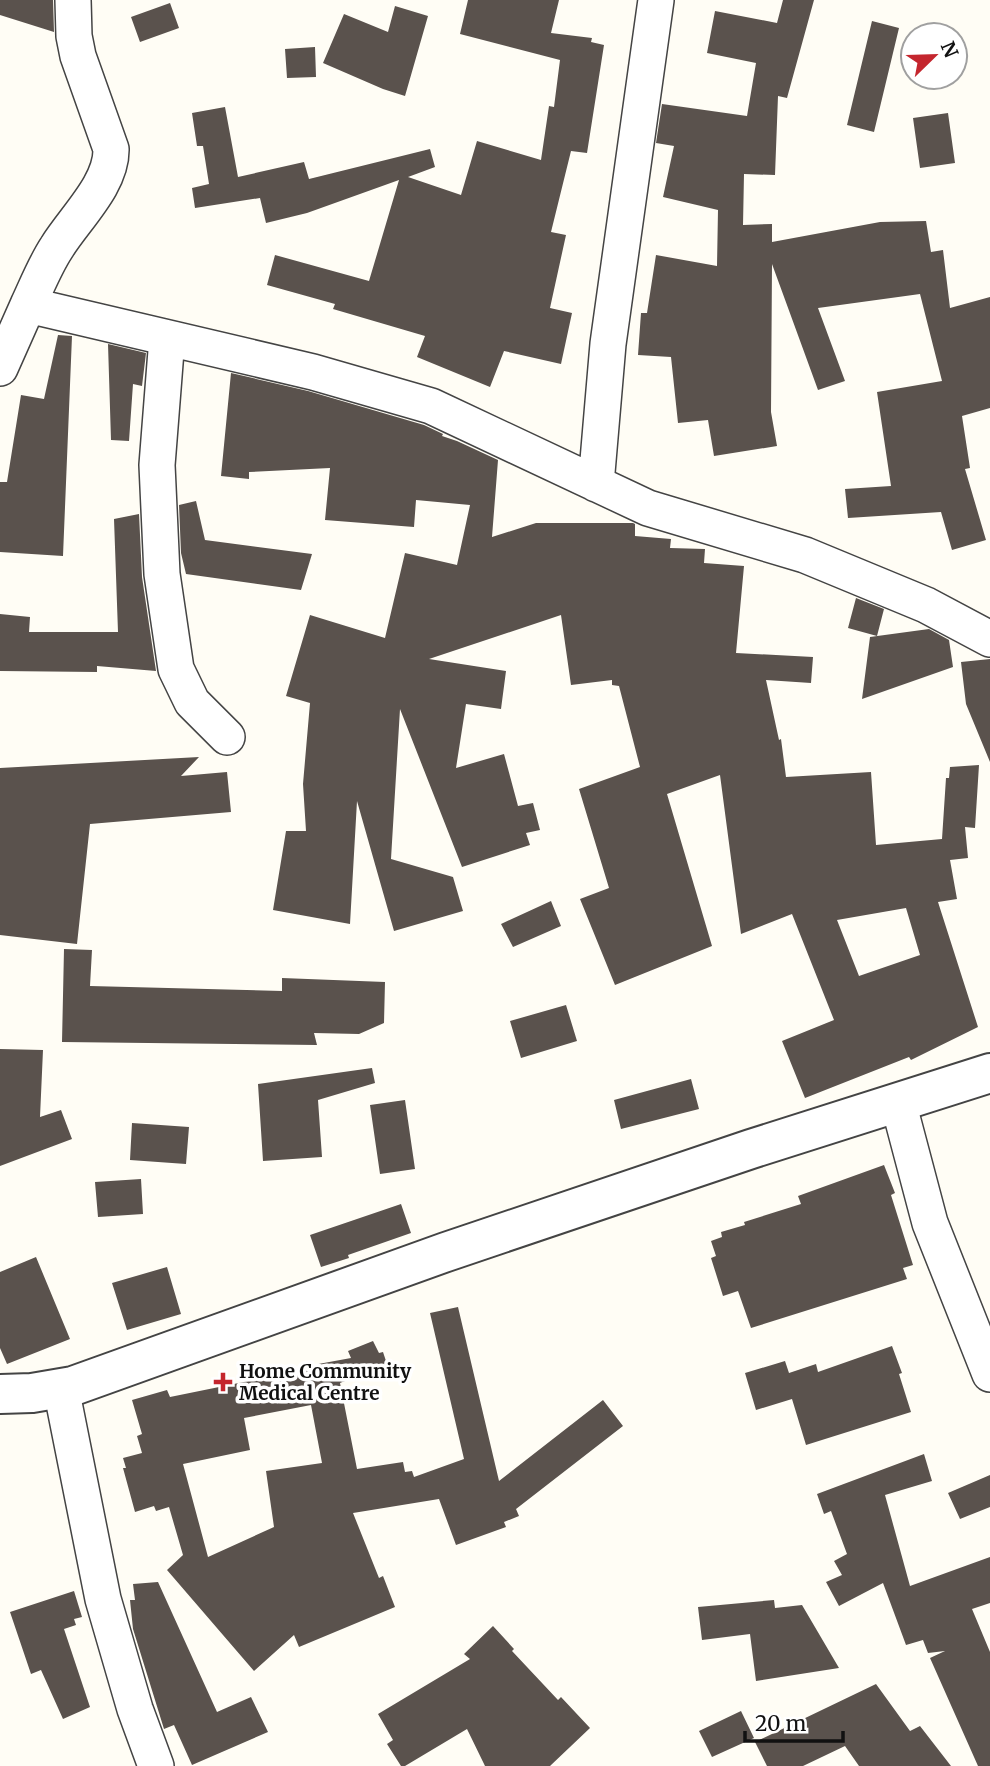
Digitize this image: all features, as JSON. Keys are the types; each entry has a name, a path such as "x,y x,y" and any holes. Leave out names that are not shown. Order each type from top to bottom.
{"street":[{"path":"0,368 56,249 106,178 111,163 111,149 78,56 74,36 73,0"},
{"path":"596,484 608,344 656,0"},
{"path":"28,305 313,372 431,406 648,508 805,555 926,605 990,639"},
{"path":"167,338 157,465 162,574 176,669 192,702 227,737"},
{"path":"0,1394 33,1393 73,1386 486,1239 738,1153 990,1073"},
{"path":"898,1102 930,1223 990,1374"},
{"path":"61,1388 103,1599 135,1709 156,1766"}],"building":[{"path":"0,0 53,0 54,32 0,15"},
{"path":"468,0 559,0 551,33 592,38 591,42 604,45 587,153 571,151 551,232 566,235 550,308 572,313 561,364 504,351 490,387 417,357 425,336 333,309 335,304 267,285 275,255 369,281 399,180 307,213 266,223 260,198 195,208 192,188 209,184 203,146 197,146 192,113 225,107 238,177 304,162 309,179 430,149 435,167 408,177 461,195 477,141 541,160 549,106 554,107 560,60 460,34"},
{"path":"783,0 814,0 787,98 778,96 775,175 744,174 743,225 772,224 772,242 880,222 926,221 931,252 943,250 950,308 990,297 990,408 962,416 970,468 965,469 986,540 952,550 941,512 848,518 845,489 891,486 877,392 942,381 920,294 818,308 845,381 818,390 772,264 771,412 777,446 714,456 708,420 678,423 671,357 638,355 641,313 647,313 656,255 717,266 718,210 663,197 674,146 656,143 662,104 747,116 756,63 707,53 715,11 777,23"},
{"path":"170,3 179,28 140,42 131,17"},
{"path":"395,6 428,16 405,96 323,63 344,14 388,32"},
{"path":"872,21 899,28 874,132 847,125"},
{"path":"315,47 316,77 287,78 285,49"},
{"path":"948,113 955,163 920,168 913,118"},
{"path":"58,335 72,336 63,556 0,552 0,482 7,482 21,395 44,399"},
{"path":"108,344 146,353 142,386 133,384 129,441 111,440"},
{"path":"231,373 308,391 424,425 443,434 442,436 498,460 492,537 536,523 633,523 635,536 671,539 670,548 705,549 704,563 744,566 736,653 813,657 811,683 766,680 779,740 781,739 786,777 871,772 876,845 942,839 946,778 949,778 950,767 979,765 975,828 965,827 968,858 950,860 957,899 938,902 978,1027 911,1060 909,1057 805,1098 782,1041 834,1020 792,914 741,934 720,775 667,794 712,946 615,985 580,899 609,888 579,789 640,767 619,686 612,685 612,680 571,685 561,615 429,659 506,671 501,709 466,704 456,768 504,754 518,806 533,803 540,830 526,833 530,845 462,867 400,709 391,859 453,877 463,911 394,931 357,801 350,924 273,910 286,831 306,831 303,784 310,703 286,696 310,615 385,638 405,553 457,565 470,505 416,500 414,527 325,520 330,468 249,472 249,479 221,476","holes":["906,908 920,955 859,976 837,920"]},
{"path":"196,501 205,540 312,554 301,590 186,574 181,553 179,505"},
{"path":"139,514 142,577 156,671 97,666 97,672 0,671 0,614 30,617 29,632 118,632 114,519"},
{"path":"856,598 884,609 877,636 848,628"},
{"path":"929,629 949,640 953,667 862,699 870,637"},
{"path":"990,659 990,762 966,704 961,662"},
{"path":"199,757 181,776 227,772 231,812 90,824 77,944 0,935 0,768"},
{"path":"551,901 561,926 513,947 501,924"},
{"path":"64,949 92,950 90,986 282,991 282,978 385,982 384,1023 359,1034 314,1033 317,1045 62,1042"},
{"path":"566,1005 577,1041 521,1058 510,1021"},
{"path":"0,1049 43,1050 40,1117 61,1110 72,1139 0,1166"},
{"path":"372,1068 375,1083 318,1100 322,1157 263,1161 258,1084"},
{"path":"691,1079 699,1109 621,1129 614,1100"},
{"path":"405,1100 415,1169 380,1174 370,1105"},
{"path":"132,1123 189,1127 186,1164 130,1160"},
{"path":"884,1165 895,1193 891,1195 913,1265 903,1268 907,1279 751,1328 738,1291 723,1296 711,1258 716,1256 711,1241 722,1237 721,1232 745,1225 744,1222 801,1204 798,1196"},
{"path":"141,1179 143,1214 98,1217 95,1182"},
{"path":"401,1204 411,1233 321,1267 310,1235"},
{"path":"36,1257 70,1339 7,1364 0,1348 0,1272"},
{"path":"167,1267 181,1314 127,1330 112,1283"},
{"path":"458,1307 499,1481 603,1400 623,1426 516,1509 519,1516 504,1522 506,1527 456,1545 439,1499 353,1513 379,1578 383,1576 395,1607 299,1647 294,1635 254,1671 167,1570 183,1555 169,1507 156,1511 154,1506 135,1512 123,1468 126,1468 123,1458 142,1453 137,1436 142,1434 132,1400 167,1390 170,1397 264,1378 264,1374 351,1358 348,1351 373,1341 379,1353 383,1352 387,1364 340,1383 357,1469 403,1462 405,1472 412,1471 414,1477 464,1459 430,1313","holes":["311,1405 322,1463 266,1471 274,1527 208,1557 183,1464 250,1450 244,1418"]},
{"path":"892,1346 902,1373 899,1374 911,1412 806,1445 792,1399 756,1410 745,1373 785,1361 789,1373 816,1364 818,1372"},
{"path":"924,1454 932,1481 885,1495 910,1586 990,1557 990,1603 972,1609 990,1652 990,1766 978,1766 930,1658 945,1651 928,1653 923,1640 906,1645 883,1583 839,1606 826,1582 842,1575 834,1561 847,1554 831,1511 824,1514 817,1494"},
{"path":"990,1475 990,1507 960,1519 948,1493"},
{"path":"158,1582 217,1712 251,1697 268,1732 192,1765 174,1725 164,1729 133,1629 130,1600 135,1600 133,1584"},
{"path":"74,1591 82,1617 74,1619 76,1625 64,1629 90,1707 63,1719 41,1670 31,1674 10,1612"},
{"path":"774,1600 775,1608 802,1605 839,1668 756,1681 750,1634 702,1640 698,1607"},
{"path":"493,1626 514,1649 512,1651 558,1700 561,1697 590,1728 550,1766 485,1766 467,1729 401,1766 387,1744 393,1740 378,1714 470,1659 464,1654"},
{"path":"876,1684 910,1731 920,1726 951,1766 859,1766 845,1746 803,1766 767,1766 755,1742"},
{"path":"741,1711 754,1738 712,1757 699,1731"}],"place":[{"name":"Home Community Medical Centre","path":"223,1382"}]}
